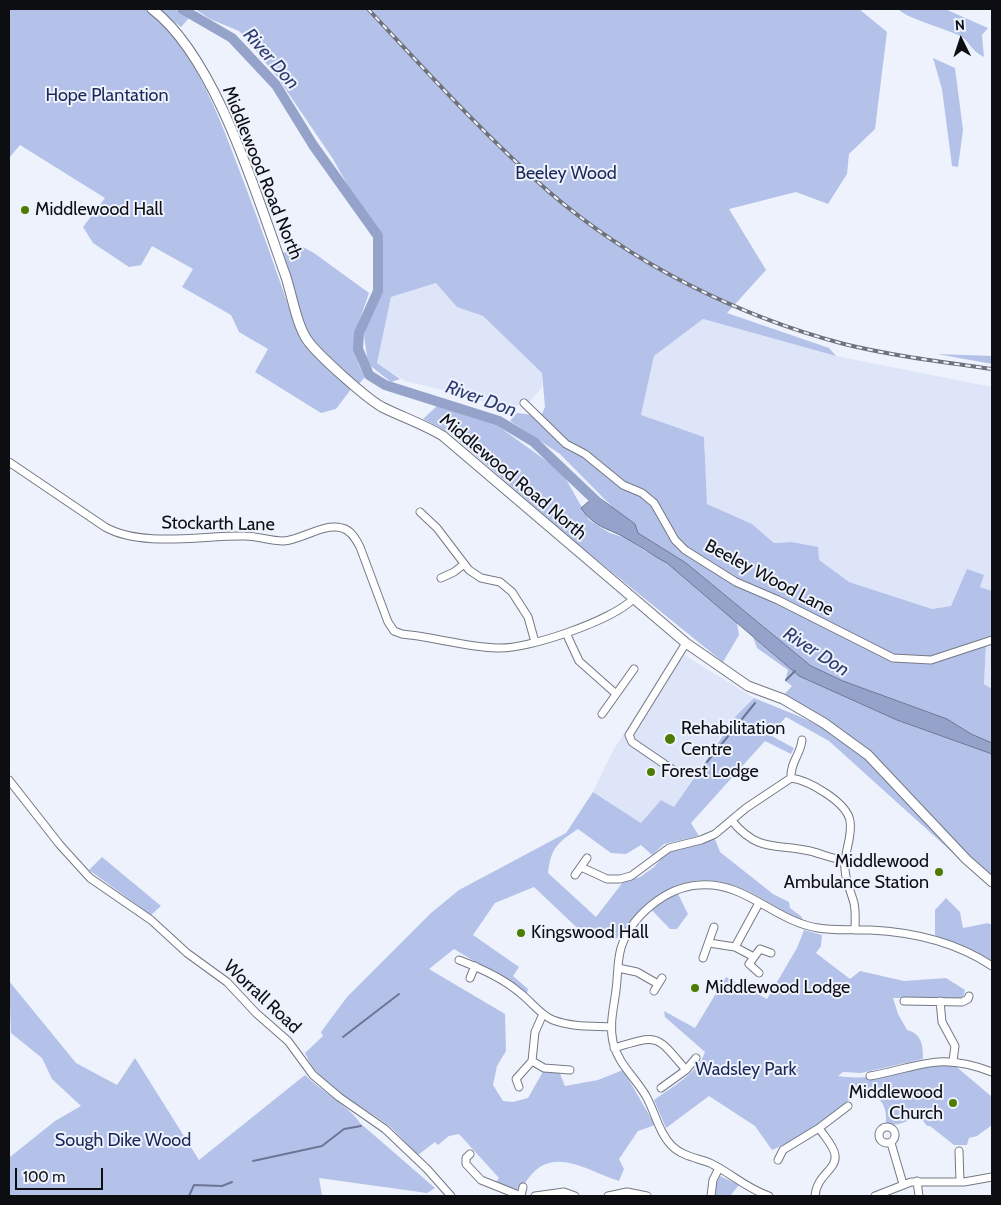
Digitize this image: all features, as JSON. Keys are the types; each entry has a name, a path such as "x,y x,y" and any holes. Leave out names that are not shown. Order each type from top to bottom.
{"main road":[{"name":"Middlewood Road North","path":"152,9 176,33 192,53 227,120 308,341 376,403 443,436 686,644 740,682 790,703 846,738 879,766 936,828 992,882"}],"street":[{"name":"Beeley Wood Lane","path":"524,403 566,444 585,454 623,484 642,493 654,503 674,540 685,550 736,582 778,600 893,658 932,660 992,640"},
{"name":"Stockarth Lane","path":"11,464 105,527 122,534 152,538 245,536 284,541 330,528 346,529 353,535 360,547 388,622 394,631 496,648 535,642 566,633 617,613 633,599"},
{"path":"420,512 437,528 463,565 477,576 500,582 512,592 528,617 535,642"},
{"path":"441,578 463,565"},
{"path":"566,633 579,662 615,693"},
{"path":"676,772 632,742 629,735 686,644"},
{"path":"602,714 615,693 634,669"},
{"path":"791,778 791,767 802,740"},
{"path":"581,867 598,876 614,880 637,874 669,848 701,840 715,834 746,808 791,778 805,781 839,804 847,812 850,826 844,860 847,885 854,905 855,930"},
{"name":"Worrall Road","path":"9,780 60,845 90,878 151,920 187,953 227,982 256,1013 288,1041 313,1075 339,1097 385,1129 451,1196"},
{"path":"732,821 745,834 768,846 810,851 832,859 844,860"},
{"path":"575,875 587,858"},
{"path":"769,1196 754,1190 719,1168 678,1151 668,1142 644,1092 620,1061 614,1048 611,1027 622,947 629,932 648,908 674,891 690,886 716,885 735,890 781,916 805,926 828,930 890,932 926,938 960,948 992,966"},
{"path":"735,948 759,903"},
{"path":"703,958 714,928"},
{"path":"709,943 735,948 752,956"},
{"path":"759,973 749,964 752,956 760,949 771,953"},
{"path":"459,960 475,966 520,993 543,1014 562,1023 611,1027"},
{"path":"470,978 475,966"},
{"path":"618,968 637,972 660,981 654,991"},
{"path":"904,1001 965,1001 969,996"},
{"path":"940,1001 942,1022 955,1046 953,1061"},
{"path":"519,1087 516,1082 517,1076 532,1061 535,1032 543,1014"},
{"path":"614,1048 636,1042 658,1040 666,1045 686,1070"},
{"path":"661,1088 686,1070 696,1058"},
{"path":"532,1061 544,1068 570,1070"},
{"path":"870,1076 926,1062 953,1061 992,1072"},
{"path":"778,1160 783,1150 819,1128 848,1106"},
{"path":"815,1196 817,1182 832,1168 835,1160 833,1149 819,1128"},
{"path":"891,1143 903,1184"},
{"path":"960,1150 960,1182"},
{"path":"470,1154 465,1161 475,1176 505,1194 522,1196 523,1187"},
{"path":"711,1196 713,1180 719,1168"},
{"path":"875,1196 903,1184 917,1181 960,1182 992,1176"},
{"path":"917,1181 918,1196"},
{"path":"535,1196 564,1192 575,1196"},
{"path":"608,1196 628,1192 647,1196"}],"shaded area":[{"path":"436,283 466,310 483,316 542,373 542,387 528,404 522,401 513,412 463,395 405,381 377,363 391,297"},
{"path":"703,319 836,356 992,387 992,591 980,587 951,606 932,609 848,582 792,542 774,543 752,524 707,504 704,437 641,416 654,356"},
{"path":"601,499 635,524 638,533 686,563 811,666 843,681 947,719 971,734 992,743 992,754 897,720 799,676 667,563 622,536 597,524 581,508 588,502"},
{"path":"986,644 992,644 992,689 984,684"},
{"name":"Rehabilitation Centre","path":"676,650 754,698 729,723 674,807 661,800 641,823 593,792 611,754"}],"green space":[{"name":"Hope Plantation","path":"9,9 147,9 164,25 193,65 216,111 257,217 296,328 306,346 352,388 336,409 321,413 255,372 268,349 239,332 231,315 182,287 193,269 152,246 141,265 129,267 93,243 83,227 105,198 20,145 9,158"},
{"path":"158,9 174,9 189,18 181,27"},
{"name":"Beeley Wood","path":"195,9 859,9 887,32 875,129 849,154 847,174 828,204 796,192 729,209 766,270 727,313 829,348 836,356 703,319 654,356 641,415 704,437 707,504 752,524 774,543 792,542 818,547 819,560 849,582 932,609 951,606 967,569 984,575 980,587 992,591 992,644 986,644 984,684 992,689 992,743 971,734 947,719 843,681 811,666 686,563 638,533 560,454 510,421 517,413 541,416 545,407 542,373 483,316 457,307 436,283 391,297 377,363 400,379 391,382 368,364 364,335 374,306 381,256 367,220 333,159 278,78 248,41 239,31 210,19"},
{"path":"898,9 945,9 988,28 982,35 984,57 976,52 962,37 910,17"},
{"path":"933,58 955,68 963,130 958,167 952,166 942,89"},
{"path":"299,245 314,253 369,293 358,325 355,344 359,365 365,377 359,384 324,353 307,332 281,254"},
{"path":"937,354 992,356 992,364"},
{"path":"437,406 498,426 562,472 589,520 610,533 629,539 645,551 667,563 737,622 739,635 723,662 576,543 450,433 423,419"},
{"path":"753,637 799,676 897,720 992,754 992,876 945,834 873,755 782,697 792,686 785,681 788,670 757,648"},
{"path":"754,698 811,722 849,745 900,792 963,862 829,741 786,717 770,735 794,748 791,754 765,741 691,823 699,836 664,844 652,855 641,845 626,854 611,853 578,829 560,842 553,852 548,873 596,917 623,882 640,877 654,867 667,852 715,839 720,852 773,894 789,902 790,908 802,917 802,920 756,895 726,883 710,880 693,881 674,886 688,914 677,929 670,929 646,904 616,939 589,939 534,887 495,903 473,935 519,967 513,976 528,989 527,993 454,949 429,969 505,1014 506,1051 497,1066 493,1085 503,1101 513,1102 528,1098 544,1070 559,1071 565,1086 598,1080 623,1070 655,1125 638,1131 619,1159 624,1169 619,1181 580,1166 556,1162 544,1165 534,1172 524,1185 520,1184 517,1190 505,1187 496,1182 499,1178 459,1134 449,1136 438,1145 435,1142 418,1155 388,1125 341,1094 320,1076 305,1053 323,1036 321,1032 347,997 431,913 459,890 566,833 593,792 641,823 661,800 674,807 722,737 729,723"},
{"path":"102,857 161,906 151,915 89,870"},
{"path":"946,898 960,912 963,928 988,923 992,925 992,961 935,935 935,910"},
{"name":"Wadsley Park","path":"804,930 822,935 821,946 816,953 850,979 860,971 904,981 946,978 965,990 963,998 893,998 898,1014 907,1030 916,1034 921,1041 923,1059 861,1073 843,1072 838,1076 881,1076 952,1063 992,1097 992,1125 977,1136 969,1138 967,1145 954,1145 930,1126 927,1126 920,1117 899,1124 886,1125 886,1113 883,1104 868,1090 856,1092 838,1110 817,1126 772,1150 755,1126 709,1096 666,1128 654,1100 691,1073 702,1060 705,1052 665,1017 664,1011 695,1028 726,977 767,999 797,948"},
{"name":"Sough Dike Wood","path":"9,981 76,1063 117,1085 135,1058 199,1160 305,1075 350,1111 360,1123 435,1188 427,1193 319,1178 322,1196 9,1196 9,1156 55,1121 81,1106 52,1079 42,1058 11,1033"},
{"path":"720,1176 739,1185 730,1196 715,1196 716,1185"}],"waterway":[{"name":"River Don","path":"182,9 232,38 276,85 313,145 378,236 378,291 359,333 358,349 369,375 385,385 499,421 534,442 631,534"},
{"path":"786,680 795,671"},
{"path":"707,762 755,703"},
{"path":"343,1037 399,994"},
{"path":"253,1161 322,1146 344,1129 361,1126"},
{"path":"189,1196 194,1185 222,1186 232,1182"}],"railway":[{"path":"368,9 456,102 524,170 580,217 650,264 726,302 804,332 844,344 881,352 992,369"}],"place":[{"name":"Middlewood Hall","path":"25,210"},
{"name":"Rehabilitation Centre","path":"670,739"},
{"name":"Forest Lodge","path":"651,772"},
{"name":"Middlewood Ambulance Station","path":"939,872"},
{"name":"Kingswood Hall","path":"521,933"},
{"name":"Middlewood Lodge","path":"695,988"},
{"name":"Middlewood Church","path":"953,1103"}]}
